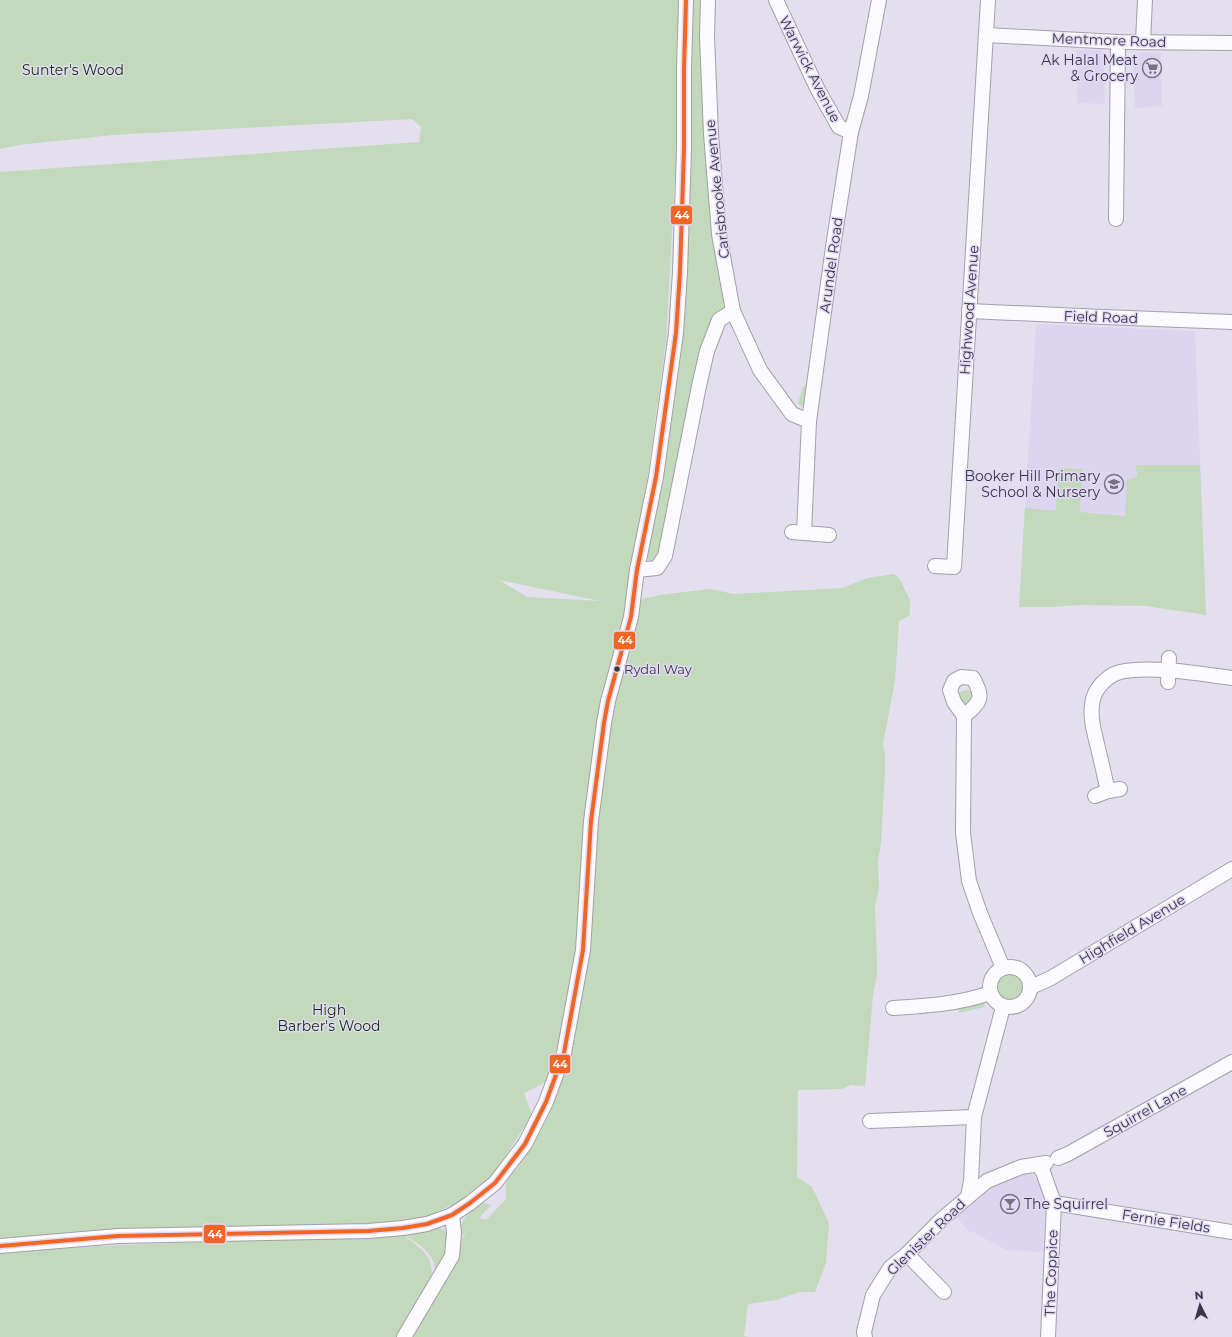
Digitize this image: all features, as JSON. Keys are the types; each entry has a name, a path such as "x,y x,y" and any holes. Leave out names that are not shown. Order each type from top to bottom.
{"street":[{"path":"0,1246 118,1236 368,1231 419,1225 452,1215 470,1203 495,1183 525,1144 546,1102 564,1054 583,950 591,821 604,722 608,701 631,617 637,570 656,477 676,333 680,272 684,149 686,0"},
{"name":"Carisbrooke Avenue","path":"708,0 707,37 711,141 719,234 734,311 760,370 792,414 809,421"},
{"name":"Warwick Avenue","path":"776,0 817,88 838,127 851,132"},
{"name":"Arundel Road","path":"829,535 798,533 809,421 833,247 851,132 861,96 879,0"},
{"name":"Highwood Avenue","path":"934,566 954,567 988,0"},
{"path":"1143,41 1144,0"},
{"name":"Mentmore Road","path":"987,35 1118,42 1143,41 1232,43"},
{"path":"1116,220 1118,42"},
{"path":"637,570 657,568 666,556 707,351 719,320 734,311"},
{"name":"Field Road","path":"969,311 1232,322"},
{"path":"1108,792 1092,718 1092,703 1097,690 1105,680 1118,673 1135,670 1168,671 1232,678"},
{"path":"964,716 963,834 969,881 980,913 1003,968"},
{"name":"Highfield Avenue","path":"1031,987 1051,978 1232,869"},
{"path":"1003,968 1018,968 1025,973 1029,979 1031,987 1029,997 1022,1004 1013,1008 1003,1007 997,1004 990,993 992,978 996,972 1003,968"},
{"path":"893,1008 931,1006 976,998 990,993"},
{"name":"Glenister Road","path":"865,1337 864,1332 873,1295 890,1268 907,1254 942,1219 968,1197 971,1181 974,1117 1003,1007"},
{"name":"Squirrel Lane","path":"968,1197 987,1181 1021,1167 1048,1162 1068,1154 1232,1062"},
{"path":"870,1121 974,1117"},
{"name":"The Coppice","path":"1048,1162 1043,1172 1054,1203 1048,1337"},
{"name":"Fernie Fields","path":"1054,1203 1232,1232"},
{"path":"404,1337 452,1256 454,1233 452,1215"},
{"path":"907,1254 944,1292"}],"shaded area":[{"path":"1077,50 1101,50 1104,60 1105,104 1077,103"},
{"path":"1144,52 1161,53 1162,106 1135,108 1133,57"},
{"name":"Booker Hill Primary School & Nursery","path":"1036,324 1195,331 1206,615 1147,606 1082,605 1019,607"},
{"path":"1030,1172 1043,1184 1045,1199 1043,1252 1006,1250 971,1231 970,1232 955,1216 974,1198 993,1186 1018,1175"}],"green space":[{"name":"High Barber's Wood","path":"0,0 680,0 676,158 666,341 648,474 623,632 605,693 589,781 574,981 548,1081 524,1093 532,1115 491,1178 463,1200 428,1216 403,1223 0,1241 0,172 419,142 421,127 412,119 113,135 19,145 0,149","holes":["499,580 600,601 527,597"]},
{"path":"688,0 704,0 729,303 720,315 665,552 654,561 650,561 647,556 669,438 681,325"},
{"path":"809,383 806,404 801,406 798,403 803,387"},
{"path":"1135,465 1200,465 1206,615 1147,606 1082,605 1019,607 1025,508 1056,511 1059,468 1083,469 1080,512 1125,516 1127,480 1137,477"},
{"path":"894,574 899,578 910,600 910,615 899,621 895,681 883,744 885,771 881,843 878,861 879,888 875,906 877,976 873,995 865,1086 851,1085 842,1089 798,1090 797,1177 812,1187 829,1223 826,1263 815,1292 799,1292 776,1300 748,1304 744,1336 749,1337 0,1337 0,1252 120,1245 404,1235 426,1254 431,1264 432,1281 435,1273 433,1259 423,1248 405,1235 413,1232 440,1228 444,1230 448,1237 458,1244 467,1231 459,1239 461,1226 468,1214 482,1203 491,1205 479,1218 486,1220 506,1199 506,1182 526,1157 549,1115 568,1053 602,760 635,610 640,601 659,595 710,589 734,594 843,588 867,578"},
{"path":"966,690 974,695 966,709 957,697 960,692"},
{"path":"1009,971 1015,971 1025,978 1028,987 1027,993 1021,1000 1015,1003 1009,1003 999,996 996,990 996,984 1003,974"},
{"path":"985,1001 984,1007 959,1013 959,1006"}],"transit line":[{"name":"44","path":"0,1246 118,1236 368,1231 427,1224 452,1215 495,1183 525,1144 546,1102 564,1053 583,950 591,821 604,723 608,701 631,617 637,570 656,477 676,333 680,272 684,149 686,0"}],"place":[{"name":"Ak Halal Meat & Grocery","path":"1152,68"},
{"name":"Booker Hill Primary School & Nursery","path":"1114,484"},
{"name":"Rydal Way","path":"617,669"},
{"name":"The Squirrel","path":"1010,1204"}],"park label":[{"name":"Sunter's Wood","path":"73,70"}]}
